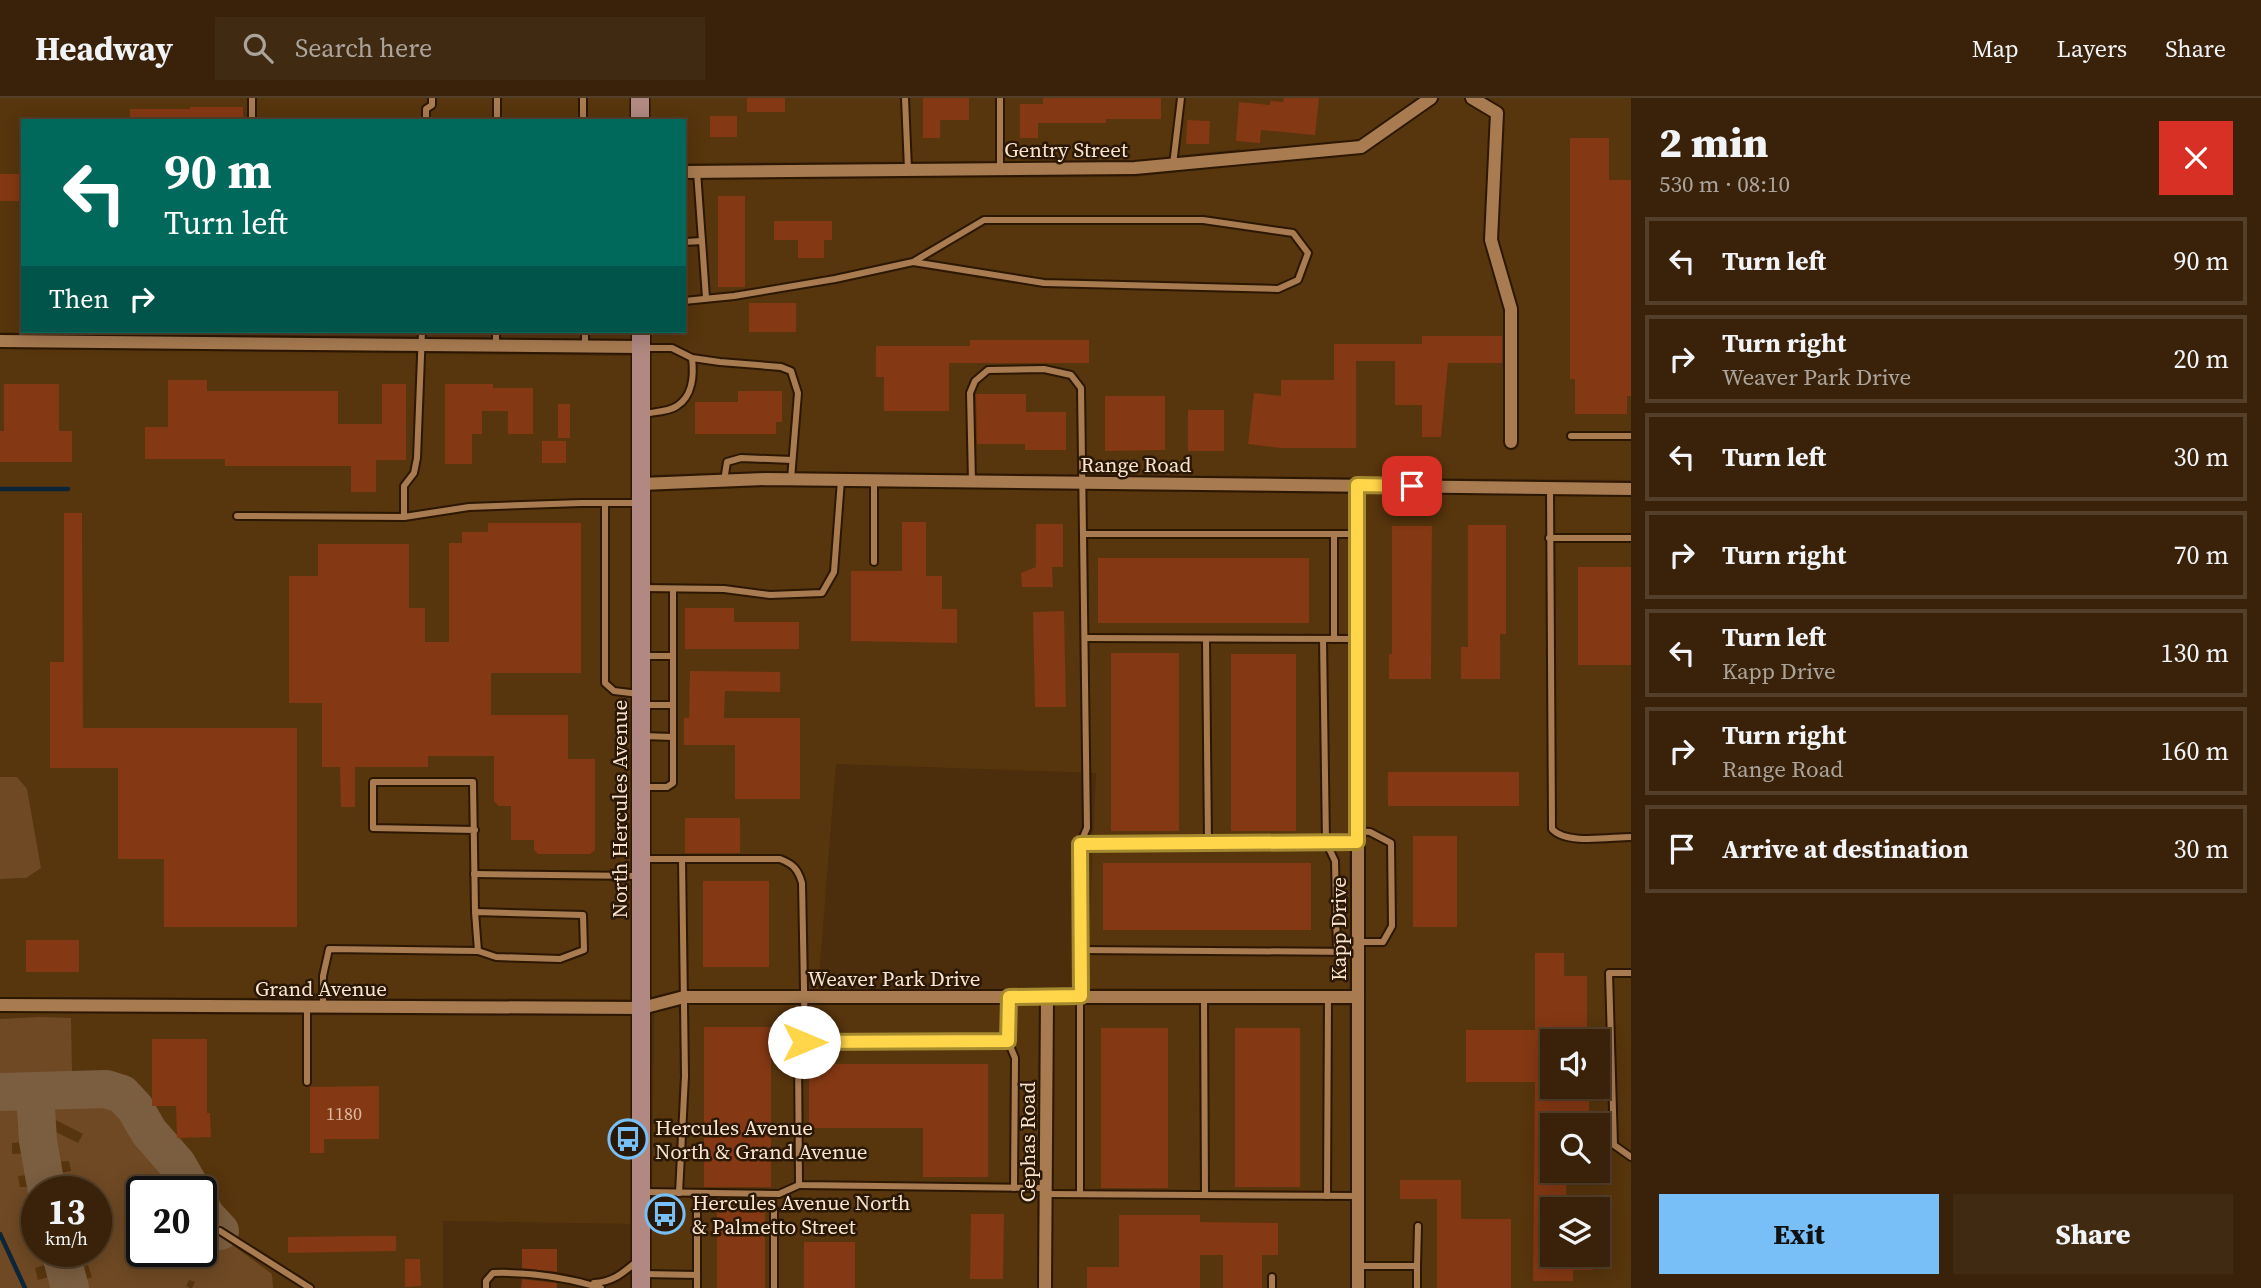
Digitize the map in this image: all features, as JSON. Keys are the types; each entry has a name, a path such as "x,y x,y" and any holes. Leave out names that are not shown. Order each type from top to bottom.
{"street":[{"path":"640,98 640,119"},
{"name":"Gentry Street","path":"691,172 1135,168 1361,147 1431,98"},
{"path":"1472,98 1497,113 1491,240 1511,309 1511,442"},
{"path":"0,341 203,337 250,345 585,347 640,339"},
{"name":"North Hercules Avenue","path":"640,339 641,1273"},
{"name":"Range Road","path":"641,484 841,480 1631,489"},
{"name":"Kapp Drive","path":"1357,485 1359,1288"},
{"name":"Weaver Park Drive","path":"642,1007 684,997 1357,998"},
{"name":"Cephas Road","path":"1045,1288 1047,997"},
{"name":"Grand Avenue","path":"0,1005 642,1007"}],"lane":[{"path":"252,98 252,119"},
{"path":"426,119 426,109 432,105 432,98"},
{"path":"497,98 497,119"},
{"path":"583,98 583,119"},
{"path":"905,98 908,169"},
{"path":"1000,98 1000,169"},
{"path":"1174,165 1181,98"},
{"path":"691,172 702,241 706,298"},
{"path":"686,300 734,296 913,262 984,220 1203,220 1293,233 1308,253 1298,279 1278,289 1044,283 913,262"},
{"path":"686,242 702,241"},
{"path":"250,345 251,333"},
{"path":"404,517 404,486 414,473 418,458 422,333"},
{"path":"496,333 496,346"},
{"path":"585,333 585,347"},
{"path":"640,339 672,348 692,358 781,367 791,372 798,393 791,480"},
{"path":"641,414 676,407 687,396 694,375 692,358"},
{"path":"972,482 970,393 975,381 988,370 1044,369 1071,375 1081,388 1084,534 1087,828 1080,844 1080,1194"},
{"path":"1571,436 1631,436"},
{"path":"724,481 727,462 741,458 792,460"},
{"path":"641,588 724,589 770,595 822,593 834,572 841,480"},
{"path":"874,481 874,562"},
{"path":"1550,488 1552,829 1558,835 1574,839 1631,837"},
{"path":"605,503 605,683 614,691 641,700 673,705"},
{"path":"237,516 404,517 470,507 641,503"},
{"path":"1084,534 1357,534"},
{"path":"1334,534 1334,639"},
{"path":"1549,538 1631,538"},
{"path":"641,787 667,787 673,783 673,589"},
{"path":"1085,638 1357,639"},
{"path":"1206,639 1208,843"},
{"path":"1324,639 1326,842 1335,861 1337,952"},
{"path":"641,656 673,656"},
{"path":"641,736 673,737"},
{"path":"475,830 373,828 373,782 473,782 475,830 475,912 478,951"},
{"path":"1080,844 1326,842 1370,832 1391,843 1392,926 1383,942 1337,952 1080,950"},
{"path":"679,1193 685,1076 682,859"},
{"path":"474,874 641,867 682,859 780,859 792,864 799,872 802,883 804,1042 798,1052 799,1185"},
{"path":"323,1007 323,976 329,949 478,951 496,957 560,959 584,950 583,915 475,912"},
{"path":"1631,973 1609,973 1614,1145 1631,1157"},
{"path":"1009,997 1008,1041 1015,1058 1014,1188"},
{"path":"1204,997 1205,1195"},
{"path":"1327,1196 1328,997"},
{"path":"306,1007 306,1082"},
{"path":"804,1042 1008,1041"},
{"path":"642,1192 779,1194 799,1185 1014,1188 1080,1194 1358,1196"},
{"path":"774,1209 774,1288"},
{"path":"697,1211 697,1288"},
{"path":"1417,1288 1418,1226"},
{"path":"220,1231 310,1288"},
{"path":"1358,1266 1417,1266"},
{"path":"486,1288 489,1275 518,1272 601,1288"},
{"path":"585,1284 641,1273 697,1275"},
{"path":"1272,1276 1272,1288"}],"shaded area":[{"path":"0,98 633,98 633,119 21,119 21,332 0,332"},
{"path":"650,98 1631,98 1631,480 765,471 649,475 648,333 686,333 686,180 1135,177 1242,165 1240,149 1135,160 686,163 686,119 650,119"},
{"path":"90,333 633,333 633,339"},
{"path":"0,349 633,356 634,999 0,997 0,879 26,878 17,777 0,777"},
{"path":"766,487 1350,494 1349,989 1087,988 1096,773 836,764 818,989 684,989 649,997 649,492"},
{"path":"1365,494 1631,497 1631,1288 1366,1288"},
{"path":"0,777 17,777 27,789 41,868 26,878 0,879"},
{"path":"685,1005 1039,1005 1037,1288 651,1288 654,1013"},
{"path":"1054,1005 1349,1006 1351,1288 1052,1288"},
{"path":"0,1012 634,1016 634,1224 443,1221 443,1288 0,1288"},
{"path":"71,1018 72,1072 68,1079 60,1084 0,1085 0,1019"},
{"path":"85,1096 114,1102 126,1110 132,1122 177,1176 126,1176 126,1267 217,1267 217,1234 272,1274 273,1288 192,1288 195,1282 189,1280 186,1286 190,1288 76,1288 76,1283 92,1277 89,1267 112,1267 112,1176 50,1176 71,1171 69,1161 48,1162 44,1126 78,1143 83,1134 44,1114 40,1102 42,1098"},
{"path":"23,1098 28,1105 32,1141 12,1143 12,1154 34,1153 38,1174 18,1176 21,1187 21,1267 38,1267 35,1268 38,1280 58,1276 60,1288 0,1288 0,1099"}],"building":[{"path":"747,98 785,98 785,112 747,112"},
{"path":"923,98 969,98 969,120 940,120 940,138 923,138"},
{"path":"1043,98 1161,98 1161,119 1106,119 1106,123 1038,123 1038,138 1020,138 1020,104 1043,104"},
{"path":"1284,98 1319,98 1315,135 1261,130 1260,143 1236,141 1239,102 1270,105 1270,101 1283,102"},
{"path":"243,107 243,119 130,119 130,109"},
{"path":"710,116 737,116 737,137 710,137"},
{"path":"1187,120 1210,121 1209,144 1186,144"},
{"path":"1570,138 1609,138 1609,180 1631,180 1631,396 1627,396 1627,414 1575,414 1575,379 1570,379"},
{"path":"0,174 21,174 21,201 0,201"},
{"path":"718,196 745,196 745,287 718,287"},
{"path":"774,221 832,221 832,240 824,240 824,258 798,258 798,240 774,240"},
{"path":"749,303 796,303 796,332 749,332"},
{"path":"1422,336 1502,336 1502,363 1448,363 1441,437 1422,437 1422,405 1395,405 1395,361 1356,361 1356,448 1281,448 1248,444 1254,393 1281,396 1281,380 1334,380 1334,344 1422,344"},
{"path":"970,340 1089,340 1089,363 949,363 949,411 884,411 884,377 876,377 876,346 970,346"},
{"path":"168,380 207,380 207,391 338,391 338,424 382,424 382,384 406,384 406,460 376,460 376,492 351,492 351,466 225,466 225,459 145,459 145,427 168,427"},
{"path":"4,384 59,384 59,431 72,431 72,462 0,462 0,431 4,431"},
{"path":"445,384 493,384 493,388 533,388 533,434 508,434 508,411 482,411 482,434 472,434 472,464 445,464"},
{"path":"738,391 782,391 782,422 776,422 776,434 695,434 695,402 738,402"},
{"path":"976,394 1026,394 1026,412 1066,412 1066,450 1025,450 1025,444 977,444"},
{"path":"1105,396 1165,396 1165,450 1105,451"},
{"path":"558,404 570,404 570,438 558,438"},
{"path":"1188,410 1224,410 1224,451 1188,451"},
{"path":"542,441 566,441 566,463 542,463"},
{"path":"64,513 82,513 83,728 297,728 297,927 164,927 164,859 118,859 118,768 50,768 50,662 64,662"},
{"path":"902,522 926,522 926,576 942,576 942,609 957,609 957,643 851,641 851,571 902,571"},
{"path":"488,523 581,523 581,673 491,673 491,715 568,715 568,759 595,759 595,850 590,854 538,854 534,850 534,840 511,840 511,806 499,806 494,801 494,756 428,756 428,767 355,767 355,807 341,807 340,767 322,767 322,703 289,703 289,576 318,576 318,544 409,544 409,608 425,608 425,642 449,642 449,543 462,543 462,532 488,532"},
{"path":"1036,524 1063,524 1063,567 1052,567 1053,587 1022,587 1021,573 1036,567"},
{"path":"1468,525 1506,525 1506,634 1500,634 1500,679 1461,679 1461,647 1468,647"},
{"path":"1392,526 1432,526 1431,679 1389,679 1389,654 1392,654"},
{"path":"1098,558 1309,558 1309,623 1098,623"},
{"path":"1578,567 1631,567 1631,665 1578,665"},
{"path":"685,608 734,608 734,622 799,622 799,649 685,649"},
{"path":"1064,611 1066,707 1035,707 1033,612"},
{"path":"1111,653 1179,653 1179,831 1111,831"},
{"path":"1231,654 1296,654 1296,831 1231,831"},
{"path":"690,671 780,672 780,692 725,691 724,718 800,718 800,799 735,799 735,745 684,745 684,718 689,718"},
{"path":"1388,772 1519,772 1519,806 1388,806"},
{"path":"685,818 740,818 740,853 685,853"},
{"path":"1413,836 1457,836 1457,927 1413,927"},
{"path":"1103,863 1311,863 1311,930 1103,930"},
{"path":"703,881 769,881 769,967 703,967"},
{"path":"26,940 79,940 79,972 26,972"},
{"path":"1535,953 1564,953 1564,976 1587,976 1587,1029 1540,1029 1540,1099 1589,1099 1589,1113 1540,1113 1540,1183 1566,1183 1566,1197 1540,1197 1540,1267 1593,1267 1593,1270 1573,1270 1573,1281 1533,1281 1535,1082 1466,1082 1466,1030 1535,1030"},
{"path":"704,1027 771,1027 771,1187 704,1187"},
{"path":"1101,1028 1168,1028 1168,1188 1101,1188"},
{"path":"1235,1028 1300,1028 1300,1187 1235,1187"},
{"path":"152,1039 207,1039 207,1113 210,1113 211,1137 177,1138 176,1106 152,1106"},
{"path":"809,1064 988,1064 988,1177 923,1177 923,1128 809,1128"},
{"path":"379,1086 379,1139 324,1139 324,1153 310,1153 310,1087"},
{"path":"1400,1180 1461,1180 1461,1219 1511,1219 1511,1288 1437,1288 1437,1199 1400,1199"},
{"path":"720,1199 765,1199 765,1288 717,1288 717,1212 720,1212"},
{"path":"971,1214 1004,1214 1003,1279 970,1279"},
{"path":"1119,1215 1200,1215 1200,1222 1278,1223 1278,1255 1262,1255 1262,1288 1223,1288 1223,1255 1200,1255 1200,1288 1087,1288 1087,1267 1119,1267"},
{"path":"396,1236 396,1251 288,1253 288,1237"},
{"path":"804,1242 855,1242 855,1288 804,1288"},
{"path":"522,1249 557,1249 557,1272 522,1268"},
{"path":"405,1259 420,1259 421,1286 405,1287"},
{"path":"522,1279 557,1283 557,1288 521,1288"}],"waterway":[{"path":"0,489 68,489"},
{"path":"0,1234 25,1288"}],"taxiway":[{"path":"0,1092 106,1089 122,1094 184,1176"},
{"path":"35,1091 38,1141 44,1176"},
{"path":"217,1228 220,1231"},
{"path":"64,1267 70,1288"}],"place":[{"name":"Hercules Avenue North & Grand Avenue","path":"628,1139"},
{"name":"Hercules Avenue North & Palmetto Street","path":"665,1214"}],"route":[{"path":"804,1042 1008,1041 1009,997 1081,996 1080,844 1357,842 1357,485 1412,486"}]}
